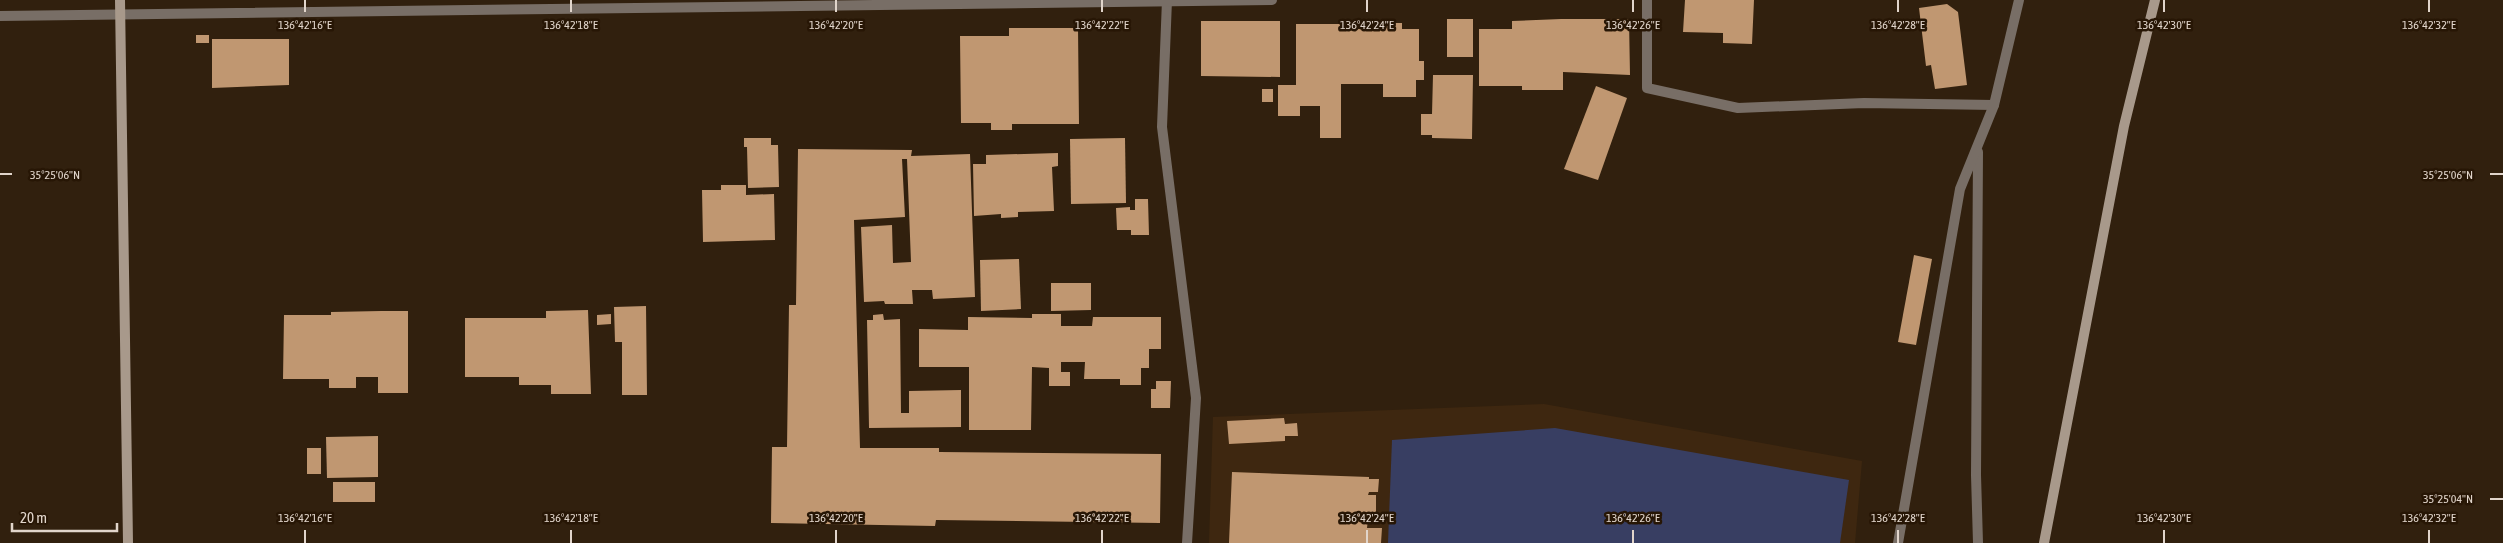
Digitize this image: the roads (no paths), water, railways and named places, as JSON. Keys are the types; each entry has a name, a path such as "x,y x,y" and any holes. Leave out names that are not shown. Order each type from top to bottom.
{"street":[{"path":"120,0 128,543"},
{"path":"0,16 1272,0"},
{"path":"1647,0 1647,88 1738,108 1864,103 1994,105"},
{"path":"1898,543 1960,189 1994,105 2019,0"},
{"path":"2044,543 2124,126 2156,0"},
{"path":"1167,1 1162,127 1196,398 1187,543"},
{"path":"1978,145 1976,475 1978,543"}]}
